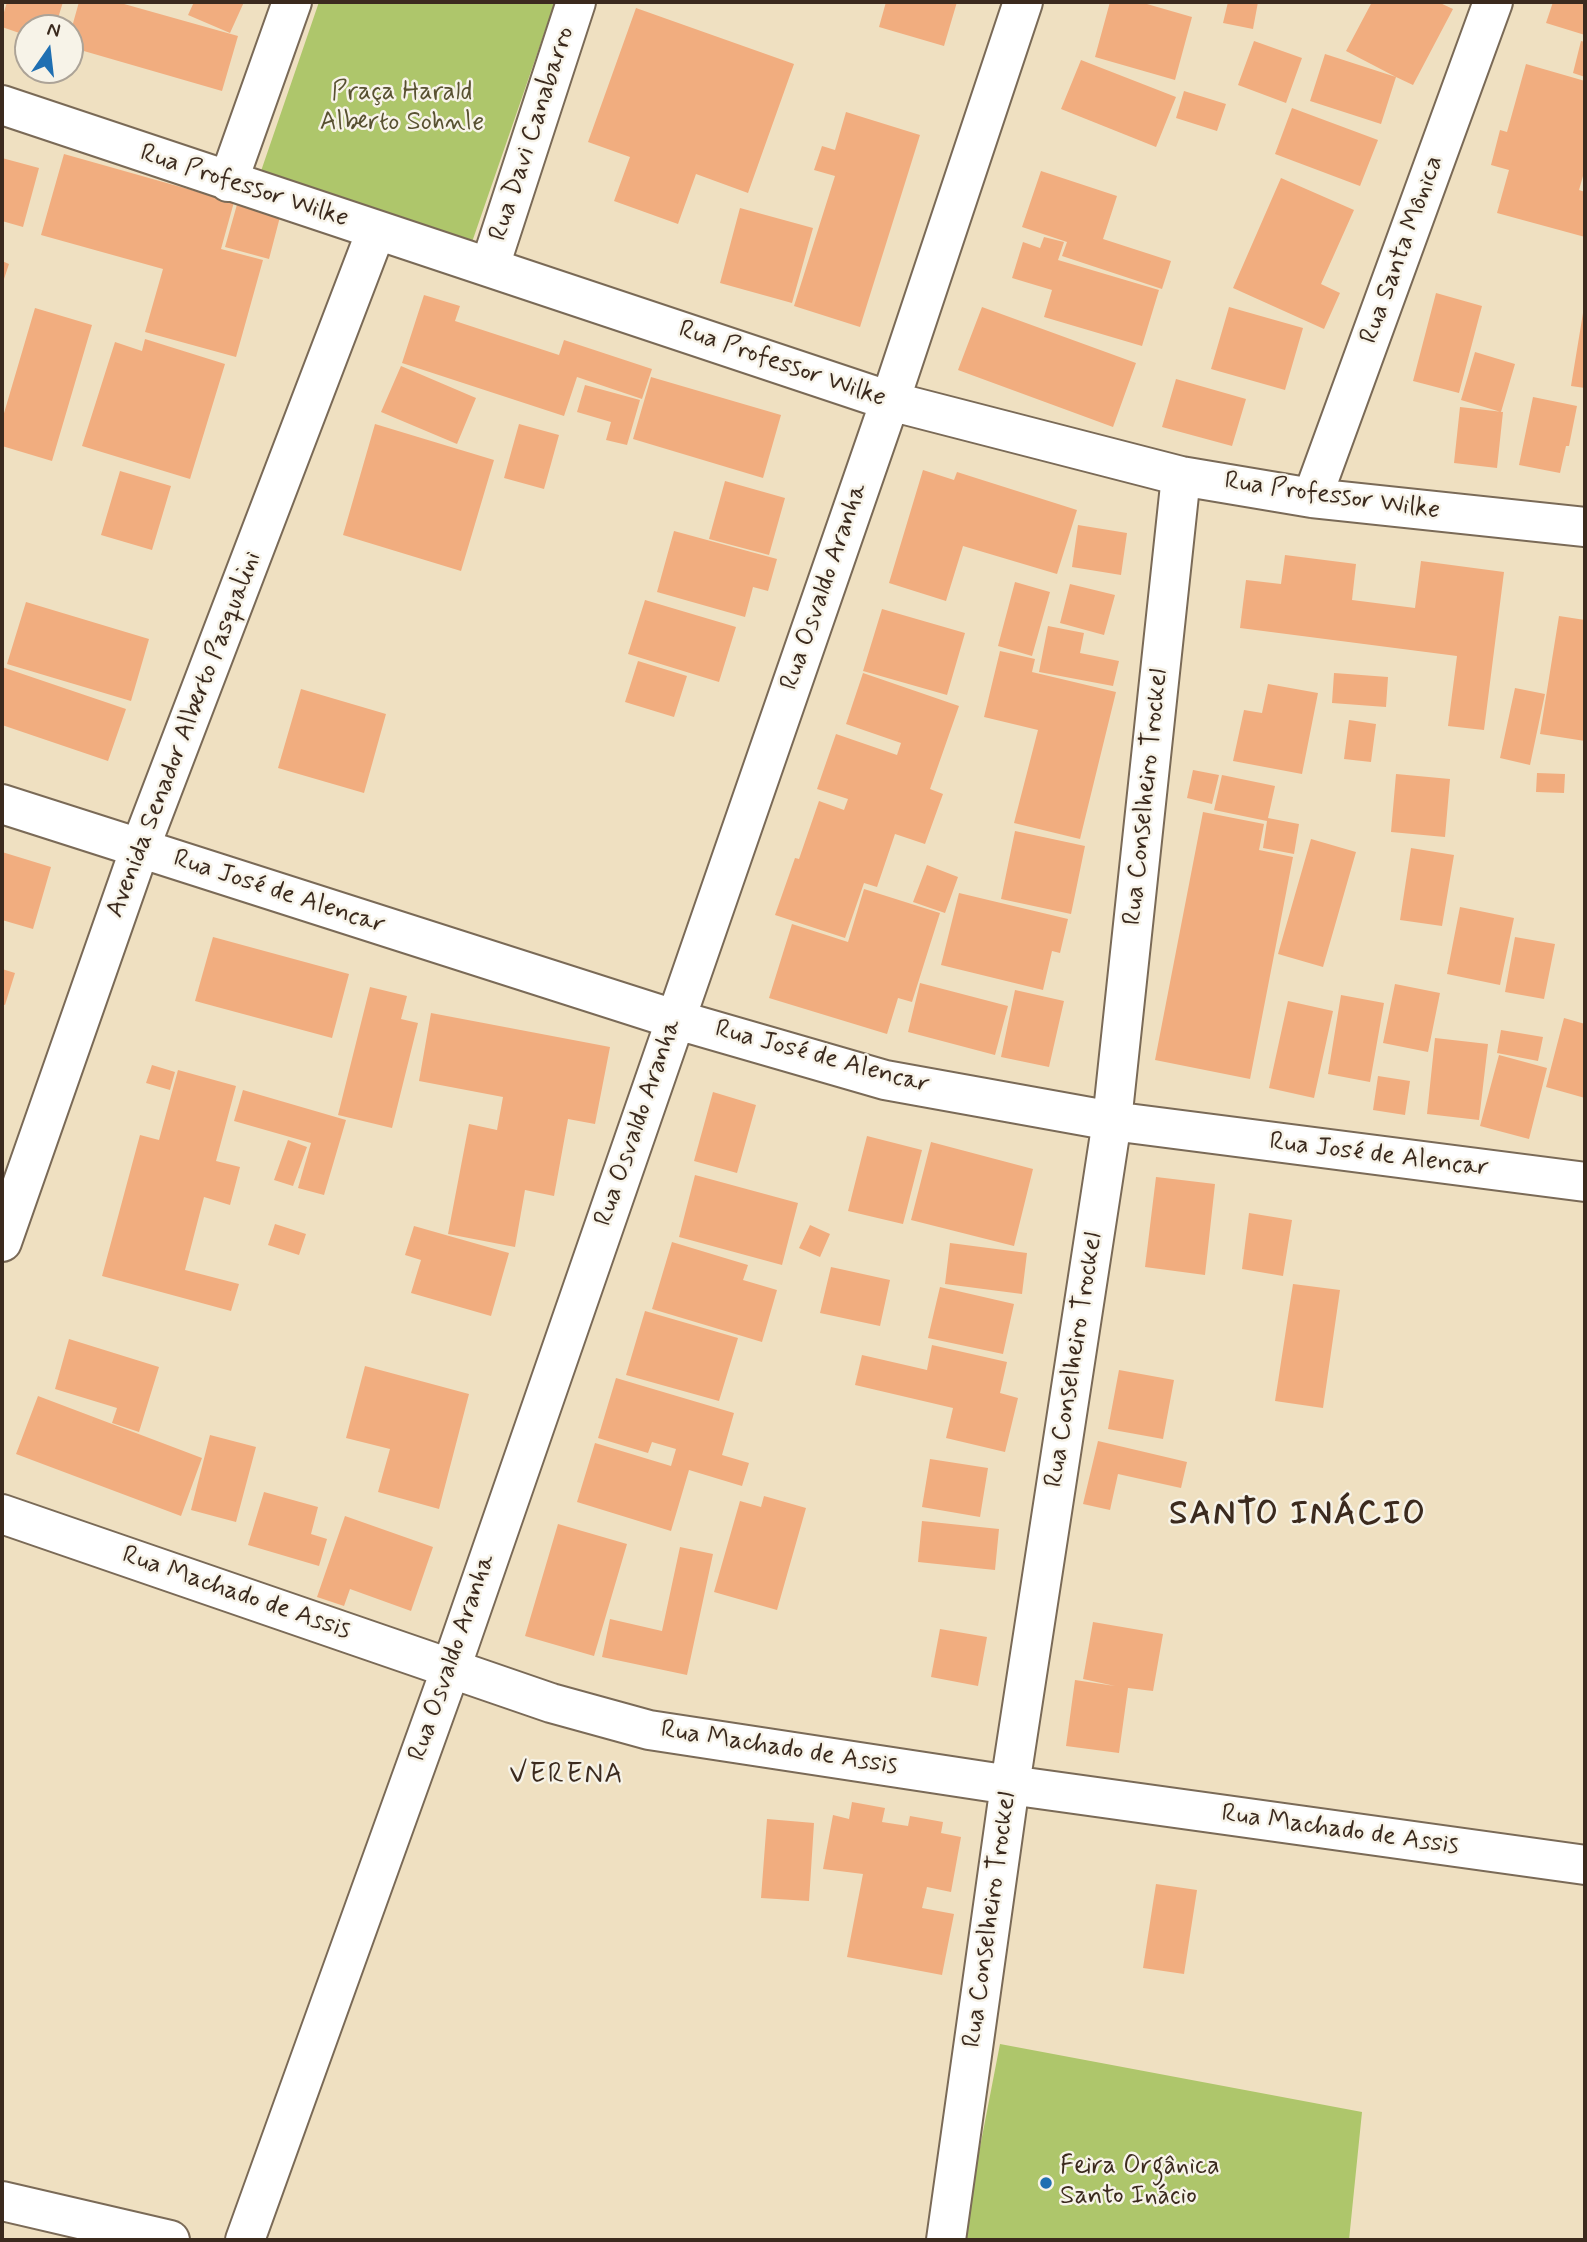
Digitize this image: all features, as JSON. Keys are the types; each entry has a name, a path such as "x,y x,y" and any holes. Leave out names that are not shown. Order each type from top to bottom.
{"street":[{"path":"228,182 292,2"},
{"name":"Rua Davi Canabarro","path":"490,267 576,2"},
{"name":"Rua Osvaldo Aranha","path":"245,2240 451,1668 890,401 1023,2"},
{"name":"Rua Santa Mônica","path":"1312,498 1493,2"},
{"name":"Rua Professor Wilke","path":"2,105 890,401 1181,476 1312,498 1585,527"},
{"name":"Avenida Senador Alberto Pasqualini","path":"2,1242 140,848 376,231"},
{"name":"Rua Conselheiro Trockel","path":"946,2240 1010,1784 1112,1121 1181,476"},
{"name":"Rua José de Alencar","path":"2,803 674,1019 884,1080 1112,1121 1585,1182"},
{"name":"Rua Machado de Assis","path":"2,1514 551,1703 649,1730 1585,1865"},
{"path":"2,2201 170,2240"}],"green space":[{"name":"Praça Harald Alberto Sohnle","path":"319,2 555,2 471,245 260,174"},
{"path":"1000,2044 1362,2112 1349,2240 962,2240"}],"building":[{"path":"7,2 63,2 59,14 14,14 14,31 2,27"},
{"path":"79,2 117,2 238,36 222,91 84,51 84,14 76,14"},
{"path":"194,2 244,2 230,33 188,15"},
{"path":"886,2 957,2 944,46 879,27"},
{"path":"1110,2 1140,2 1192,17 1175,80 1095,57"},
{"path":"1228,2 1258,2 1253,29 1223,23"},
{"path":"1372,2 1438,2 1453,9 1413,85 1346,51"},
{"path":"1553,2 1585,2 1585,35 1546,23"},
{"path":"636,8 794,64 748,193 696,174 678,224 614,201 630,157 588,142"},
{"path":"1254,41 1302,58 1286,103 1238,85"},
{"path":"1581,41 1585,42 1585,77 1573,73"},
{"path":"1325,54 1396,77 1381,124 1310,101"},
{"path":"1081,60 1176,97 1156,147 1061,109"},
{"path":"1526,64 1585,81 1585,169 1579,190 1585,192 1585,237 1497,213 1509,170 1491,165 1500,130 1507,132"},
{"path":"1184,91 1226,104 1217,131 1176,118"},
{"path":"1292,108 1378,140 1360,186 1275,154"},
{"path":"846,112 920,135 860,327 794,306 835,176 814,170 822,146 835,150"},
{"path":"64,154 234,202 221,249 263,260 236,357 145,332 163,269 41,235"},
{"path":"2,158 39,168 23,227 2,221"},
{"path":"1041,171 1117,196 1103,239 1171,261 1162,289 1062,256 1067,242 1022,227"},
{"path":"1281,178 1354,210 1321,284 1340,293 1324,329 1233,288"},
{"path":"238,201 281,213 269,259 225,247"},
{"path":"740,208 813,228 792,303 720,283"},
{"path":"1044,237 1064,242 1058,260 1159,290 1142,346 1044,317 1052,290 1012,278 1023,242 1040,248"},
{"path":"2,261 9,264 2,285"},
{"path":"1436,293 1482,306 1459,393 1413,381"},
{"path":"424,295 460,306 455,321 559,355 564,340 652,369 642,399 577,377 564,416 402,363"},
{"path":"982,307 1136,363 1113,427 958,370"},
{"path":"1229,307 1303,328 1285,390 1211,369"},
{"path":"35,308 92,325 52,461 2,446 2,420"},
{"path":"1585,313 1585,388 1571,386"},
{"path":"145,339 225,364 190,479 82,446 115,342 142,351"},
{"path":"1475,352 1515,364 1501,412 1461,400"},
{"path":"401,366 476,398 457,444 381,412"},
{"path":"651,377 781,415 763,478 633,439"},
{"path":"1176,379 1246,399 1232,446 1162,427"},
{"path":"585,385 640,400 627,445 606,440 611,422 577,412"},
{"path":"1533,397 1577,406 1560,473 1519,465"},
{"path":"1460,407 1503,412 1497,468 1454,463"},
{"path":"375,424 494,460 461,571 343,535"},
{"path":"519,424 559,435 544,489 504,478"},
{"path":"923,470 954,480 957,472 1077,510 1057,574 963,546 946,601 889,583"},
{"path":"120,471 171,486 152,550 101,535"},
{"path":"725,481 785,498 769,555 709,539"},
{"path":"1078,525 1127,533 1121,575 1072,567"},
{"path":"674,531 777,559 768,591 753,587 745,617 657,592"},
{"path":"1285,555 1356,564 1352,600 1415,608 1421,561 1504,572 1484,730 1448,726 1457,656 1240,628 1246,580 1281,584"},
{"path":"1015,582 1050,592 1032,656 998,646"},
{"path":"1070,584 1115,595 1104,635 1060,623"},
{"path":"645,600 736,627 719,682 628,654"},
{"path":"26,602 149,639 131,701 7,664"},
{"path":"882,609 965,633 947,695 863,671"},
{"path":"1559,616 1585,620 1585,741 1540,734"},
{"path":"1048,626 1084,633 1080,653 1119,661 1113,686 1039,672"},
{"path":"1000,651 1035,659 1032,672 1116,692 1080,839 1014,823 1038,730 984,717"},
{"path":"638,661 687,676 674,717 625,702"},
{"path":"2,667 126,709 108,761 2,725"},
{"path":"863,673 959,706 930,789 943,794 925,844 895,834 877,887 864,883 845,938 775,915 795,858 799,859 819,801 844,810 848,799 817,789 836,734 897,755 901,743 846,724"},
{"path":"1334,673 1388,677 1386,707 1332,703"},
{"path":"1268,684 1318,693 1302,774 1233,761 1244,710 1262,713"},
{"path":"1515,688 1545,694 1530,765 1500,758"},
{"path":"301,689 386,714 364,793 278,768"},
{"path":"1349,720 1376,724 1371,762 1344,759"},
{"path":"1193,770 1219,775 1212,804 1187,798"},
{"path":"1537,773 1565,774 1564,793 1536,792"},
{"path":"1396,774 1450,779 1445,837 1391,832"},
{"path":"1222,775 1275,786 1268,818 1299,824 1294,854 1263,848 1267,821 1214,810"},
{"path":"1203,812 1264,824 1259,850 1293,857 1250,1079 1155,1060"},
{"path":"1015,831 1085,846 1071,914 1001,899"},
{"path":"1311,839 1356,852 1323,967 1278,954"},
{"path":"1411,848 1454,855 1442,926 1400,920"},
{"path":"2,852 51,867 33,929 2,920"},
{"path":"927,865 958,877 945,913 913,902"},
{"path":"864,889 940,913 912,1002 898,998 887,1034 769,998 792,924 848,942"},
{"path":"959,893 1068,919 1060,953 1052,951 1043,990 941,965"},
{"path":"1460,907 1514,918 1500,985 1447,974"},
{"path":"213,937 349,974 332,1038 195,1001"},
{"path":"1515,937 1555,944 1544,999 1505,992"},
{"path":"2,969 15,973 5,1005 2,1004"},
{"path":"920,983 1008,1006 995,1055 908,1032"},
{"path":"1395,984 1440,993 1428,1052 1383,1043"},
{"path":"370,987 407,996 401,1019 418,1023 392,1128 338,1115"},
{"path":"1015,990 1064,1001 1049,1067 1001,1057"},
{"path":"1341,995 1384,1003 1370,1082 1328,1074"},
{"path":"1288,1001 1333,1011 1314,1098 1269,1088"},
{"path":"431,1013 610,1047 595,1124 568,1119 554,1196 525,1190 515,1247 448,1234 469,1124 497,1130 503,1097 419,1081"},
{"path":"1564,1018 1585,1024 1585,1098 1546,1087"},
{"path":"1501,1030 1543,1037 1538,1061 1497,1053"},
{"path":"1435,1038 1488,1044 1479,1120 1427,1114"},
{"path":"1499,1055 1547,1068 1529,1139 1480,1126"},
{"path":"152,1065 175,1072 170,1090 146,1083"},
{"path":"178,1070 236,1086 216,1161 240,1167 230,1205 204,1197 185,1270 239,1284 231,1311 102,1276 140,1135 159,1140"},
{"path":"1378,1076 1410,1081 1405,1115 1373,1110"},
{"path":"243,1090 346,1120 324,1195 298,1188 311,1143 234,1121"},
{"path":"713,1092 756,1105 737,1173 694,1161"},
{"path":"867,1136 922,1150 903,1224 848,1211"},
{"path":"288,1140 307,1147 293,1186 274,1180"},
{"path":"931,1142 1033,1169 1014,1246 911,1220"},
{"path":"695,1175 798,1203 782,1265 679,1237"},
{"path":"1156,1177 1215,1184 1205,1275 1145,1267"},
{"path":"1249,1213 1292,1220 1283,1276 1242,1269"},
{"path":"275,1224 306,1234 299,1255 268,1245"},
{"path":"810,1225 830,1234 820,1257 799,1248"},
{"path":"414,1226 509,1253 491,1316 411,1293 421,1260 405,1255"},
{"path":"672,1242 748,1265 743,1280 777,1290 762,1342 652,1309"},
{"path":"950,1243 1027,1253 1022,1294 945,1284"},
{"path":"831,1267 890,1280 880,1326 820,1313"},
{"path":"1293,1284 1340,1290 1323,1408 1275,1401"},
{"path":"940,1287 1014,1304 1003,1354 928,1338"},
{"path":"645,1311 738,1338 719,1401 626,1375"},
{"path":"69,1339 159,1367 139,1432 112,1423 117,1408 55,1389"},
{"path":"932,1345 1007,1362 1000,1393 1018,1398 1005,1452 946,1438 953,1408 855,1385 862,1355 927,1370"},
{"path":"365,1366 469,1394 439,1509 378,1492 390,1449 346,1438"},
{"path":"1119,1370 1174,1380 1163,1439 1108,1429"},
{"path":"616,1378 734,1413 722,1455 749,1463 742,1486 689,1470 671,1531 577,1502 595,1443 671,1466 676,1449 652,1442 648,1453 598,1438"},
{"path":"38,1396 202,1458 181,1516 16,1454"},
{"path":"210,1435 256,1447 236,1522 191,1510"},
{"path":"1098,1441 1187,1462 1181,1488 1118,1474 1110,1510 1083,1504"},
{"path":"930,1459 988,1468 980,1517 922,1507"},
{"path":"264,1492 318,1507 311,1534 327,1539 319,1566 248,1545"},
{"path":"764,1496 806,1508 777,1610 714,1592 740,1501 761,1507"},
{"path":"345,1516 433,1547 411,1611 350,1589 344,1606 317,1597"},
{"path":"922,1521 999,1529 995,1570 918,1562"},
{"path":"558,1524 627,1544 594,1656 525,1636"},
{"path":"680,1547 713,1554 687,1675 602,1657 610,1619 662,1631"},
{"path":"1093,1622 1163,1634 1153,1691 1128,1688 1119,1753 1066,1746 1075,1680 1115,1686 1083,1679"},
{"path":"940,1629 987,1637 978,1686 931,1677"},
{"path":"852,1802 885,1808 882,1822 908,1826 910,1816 943,1822 941,1833 961,1837 951,1892 927,1887 922,1908 954,1914 942,1975 847,1957 863,1874 823,1869 833,1815 849,1819"},
{"path":"767,1819 814,1823 809,1901 761,1898"},
{"path":"1156,1884 1197,1890 1184,1974 1143,1968"}],"place":[{"name":"Feira Orgânica Santo Inácio","path":"1046,2183"}],"district":[{"name":"SANTO INÁCIO","path":"1298,1516"},
{"name":"VERENA","path":"567,1776"}]}
